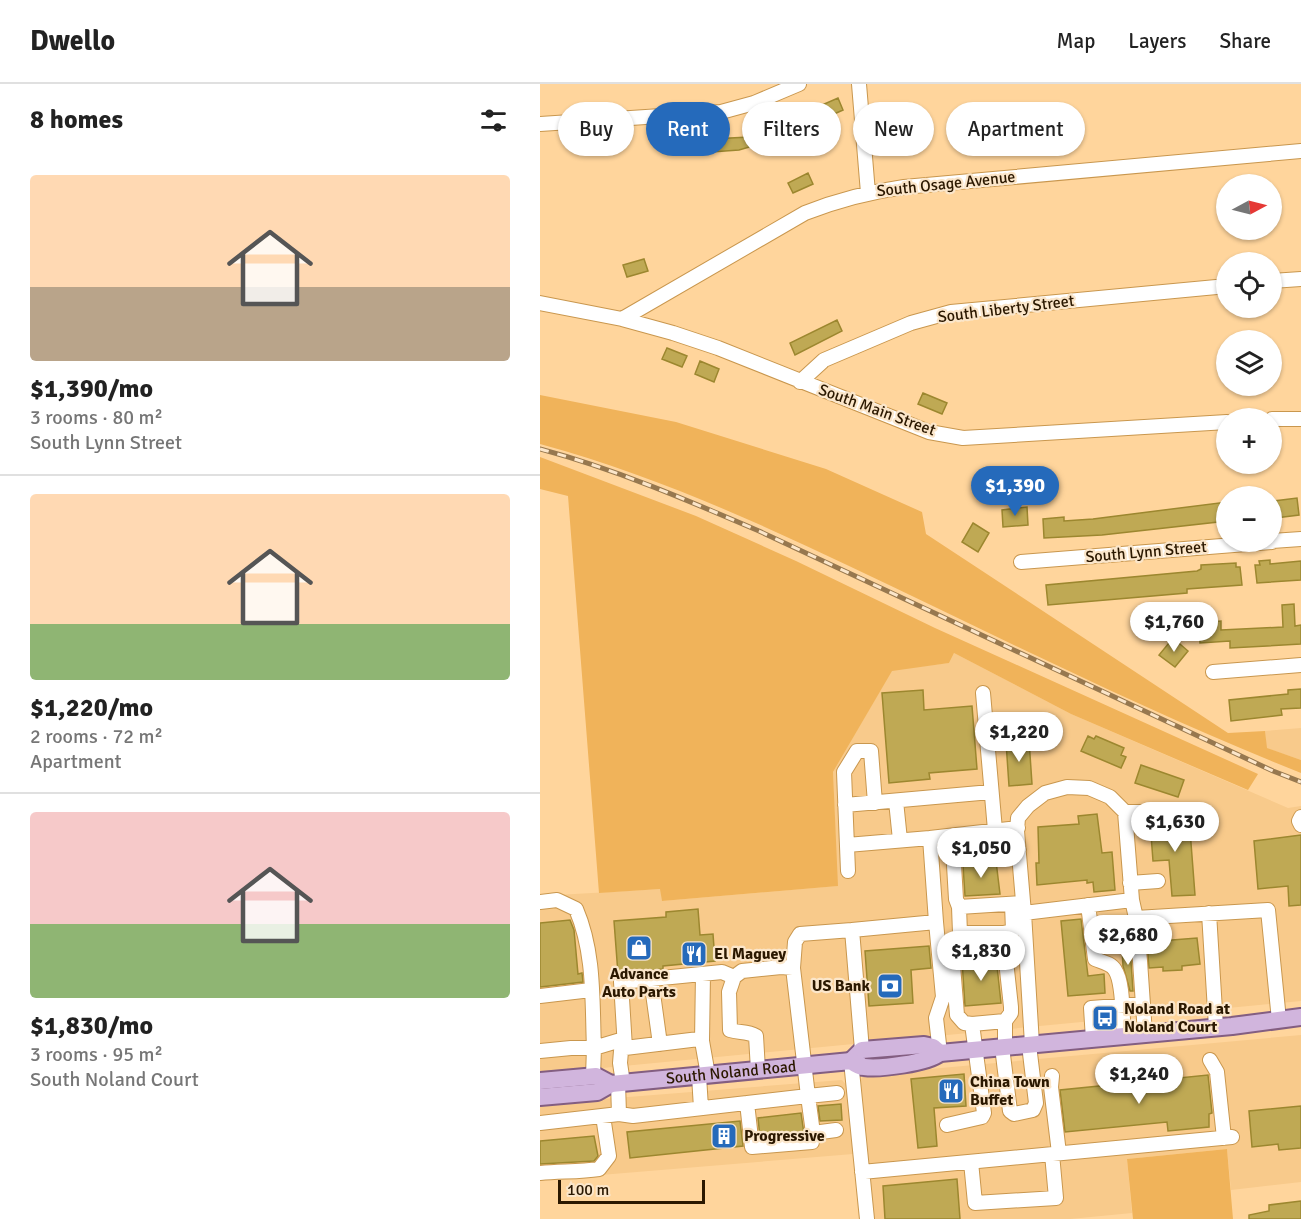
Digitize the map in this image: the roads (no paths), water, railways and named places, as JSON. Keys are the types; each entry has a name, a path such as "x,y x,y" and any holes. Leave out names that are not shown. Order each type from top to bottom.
{"main road":[{"name":"South Noland Road","path":"540,1097 597,1092 617,1083 806,1066 857,1056 864,1067 925,1061 940,1053 1301,1017"},
{"name":"South Noland Road","path":"540,1081 596,1076 617,1083"}],"street":[{"path":"540,124 721,112 754,103 799,84"},
{"path":"859,84 868,193"},
{"name":"South Osage Avenue","path":"622,319 805,213 868,193 904,187 1301,151"},
{"path":"1282,280 1301,279"},
{"name":"South Liberty Street","path":"800,382 824,360 911,323 951,312 1216,287"},
{"name":"South Main Street","path":"540,303 622,319 718,348 929,432 963,438 1216,423"},
{"path":"1282,419 1301,418"},
{"name":"South Lynn Street","path":"1282,541 1301,539"},
{"name":"South Lynn Street","path":"1021,562 1216,546"},
{"path":"1213,672 1301,665"},
{"path":"983,693 995,830"},
{"path":"848,871 844,772 857,752 871,751 875,803"},
{"path":"1014,931 1026,950 1030,1045 1036,1103 1033,1110 1014,1114 1010,1111 1003,1047 1005,1022 1011,1013 1005,952 1014,931 1020,907 1018,818 1028,806 1045,793 1067,786 1089,788 1110,797 1125,812 1145,1034"},
{"path":"845,805 991,792"},
{"path":"896,801 900,840"},
{"path":"1125,812 1176,812"},
{"path":"1301,817 1299,821 1301,825"},
{"path":"847,845 1018,828"},
{"path":"930,838 943,997 936,1018 940,1053"},
{"path":"1005,1022 964,1023 957,1015 952,953 960,933 955,860 958,856 1019,850"},
{"path":"1130,883 1158,881"},
{"path":"540,902 557,900 576,909 582,922 589,953 594,1048 593,1076"},
{"path":"959,907 1088,905 1132,900"},
{"path":"1088,905 1095,959 1115,969 1119,981 1124,1036"},
{"path":"1136,918 1268,910 1279,1020"},
{"path":"1209,913 1216,1027"},
{"path":"747,1103 752,1148 812,1142 806,1066 793,968 795,942 800,934 936,922"},
{"path":"852,930 862,1172 867,1219"},
{"path":"960,933 1014,931"},
{"path":"1005,952 1026,950"},
{"path":"758,1070 756,1036 748,1032 739,1033 730,1030 729,992 734,977 742,971 793,968"},
{"path":"619,1114 617,1083 621,1051 625,1044 621,982 722,972 734,977"},
{"path":"701,1108 703,974"},
{"path":"651,979 660,1044"},
{"path":"540,996 591,990"},
{"path":"1093,1039 1091,1008 1143,1004"},
{"path":"946,1125 982,1117 972,1024"},
{"path":"540,1051 702,1041"},
{"path":"862,1172 1228,1138 1217,1072 1210,1060"},
{"path":"971,1162 975,1203 1056,1198 1050,1087 1052,1076"},
{"path":"540,1123 619,1114 633,1116 837,1092"},
{"path":"540,1173 567,1173 598,1169 609,1156 603,1116"},
{"path":"813,1133 836,1130"}],"railway":[{"path":"540,449 623,476 759,531 1301,782"}],"place":[{"name":"Advance Auto Parts","path":"639,948"},
{"name":"El Maguey","path":"694,954"},
{"name":"US Bank","path":"890,986"},
{"name":"Noland Road at Noland Court","path":"1105,1018"},
{"name":"China Town Buffet","path":"951,1091"},
{"name":"Progressive","path":"724,1136"}]}
